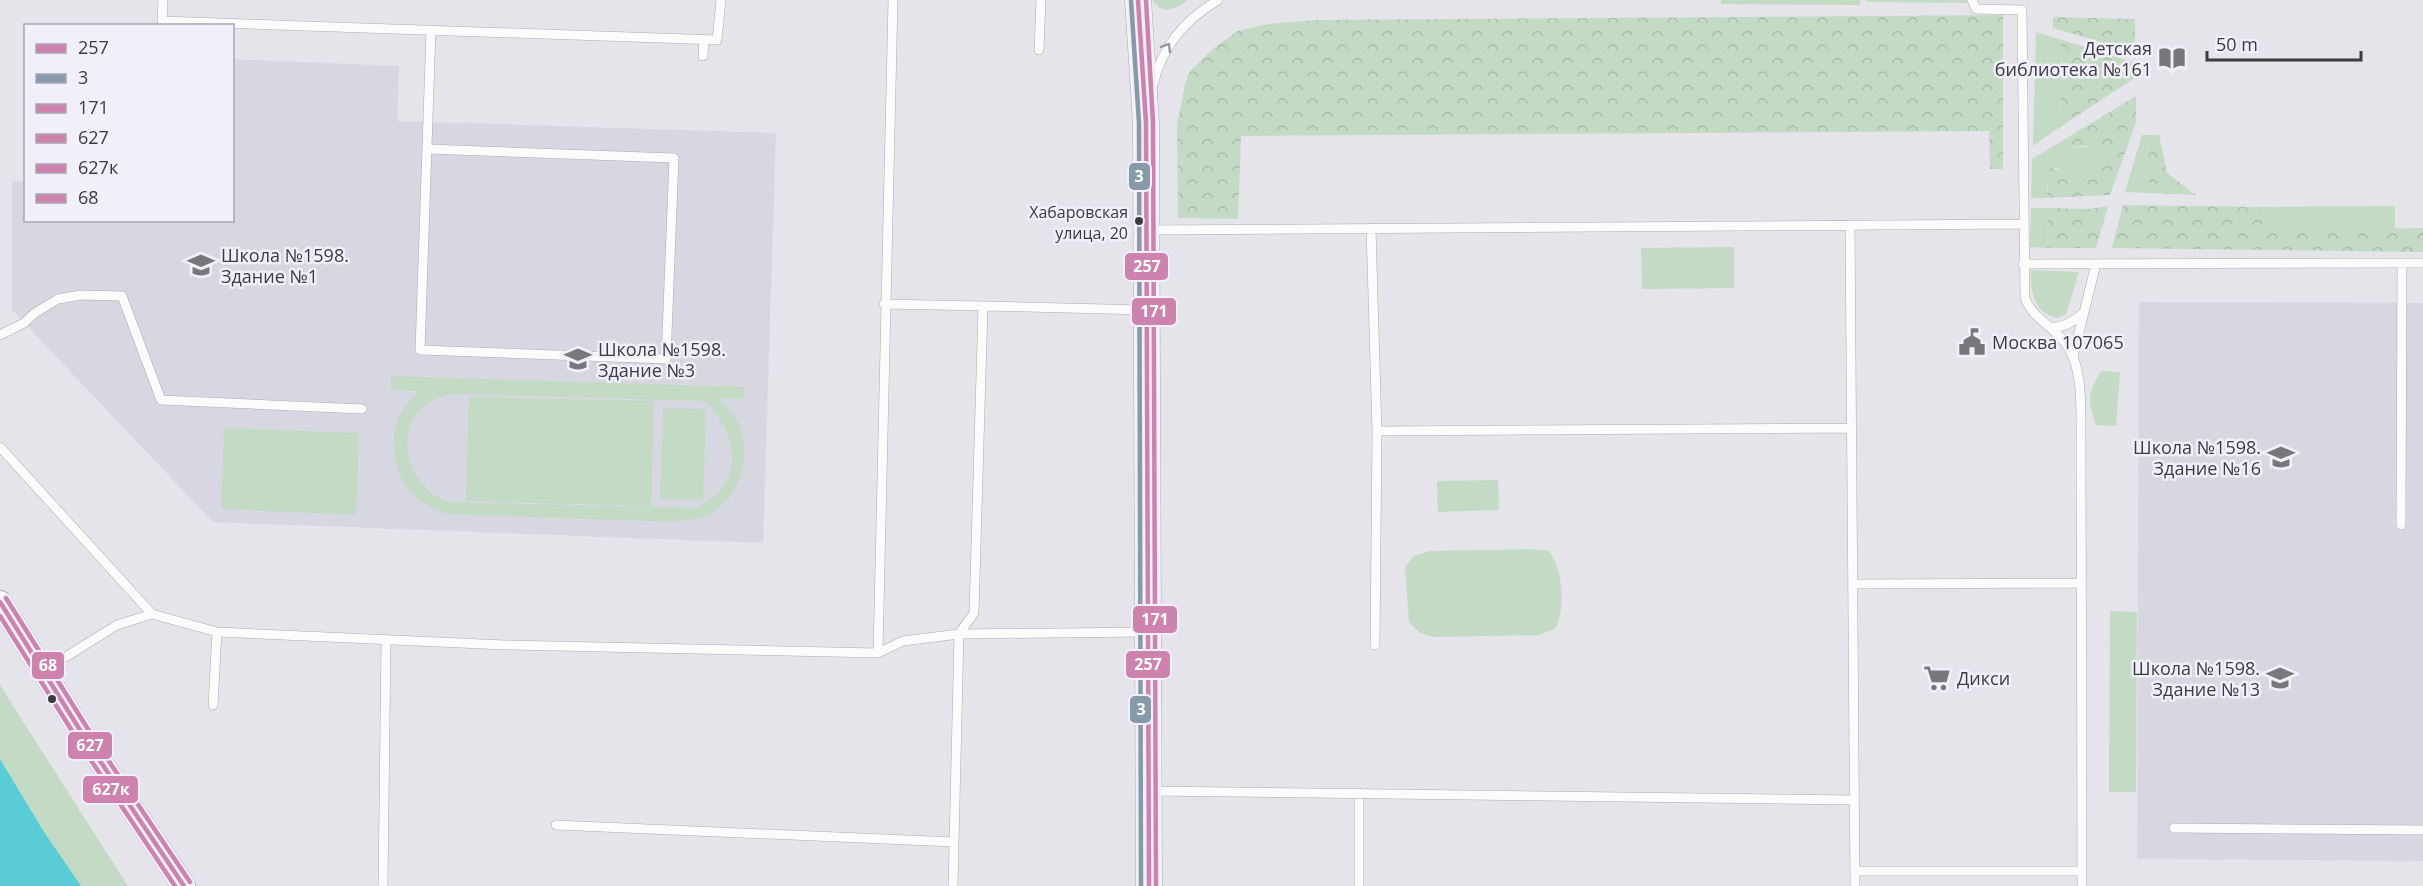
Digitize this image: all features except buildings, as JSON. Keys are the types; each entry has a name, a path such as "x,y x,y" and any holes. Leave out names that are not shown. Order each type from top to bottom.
{"main road":[{"path":"1138,0 1146,123 1149,886"}],"street":[{"path":"0,602 42,671 184,886"}],"lane":[{"path":"163,0 162,21 704,40 717,40 721,0"},
{"path":"878,653 884,304 893,0"},
{"path":"1039,50 1041,0"},
{"path":"1146,123 1158,64 1169,42 1185,24 1218,0"},
{"path":"1972,0 1976,9 2022,10 2024,290 2029,309 2064,341 2073,357 2078,377 2081,419 2082,886"},
{"path":"427,149 674,158 666,359 420,350 431,30"},
{"path":"704,40 704,56"},
{"path":"1147,230 2024,224"},
{"path":"1850,225 1855,886"},
{"path":"1371,228 1377,431 1375,645"},
{"path":"2401,525 2402,263"},
{"path":"2023,264 2423,263"},
{"path":"2073,357 2096,264"},
{"path":"0,335 24,323 34,312 58,299 81,295 122,296 161,400 362,409"},
{"path":"884,304 1147,310"},
{"path":"953,886 959,634 974,613 983,306"},
{"path":"2051,328 2062,327 2076,320 2085,311"},
{"path":"1377,431 1852,428"},
{"path":"0,447 152,614 217,632 386,641 878,653 903,641 959,634 1147,632"},
{"path":"1853,584 2081,583"},
{"path":"42,671 117,625 152,614"},
{"path":"213,705 217,632"},
{"path":"383,886 386,641"},
{"path":"1149,791 1854,800"},
{"path":"1359,793 1359,886"},
{"path":"556,825 954,842"},
{"path":"2174,828 2423,830"},
{"path":"1855,872 2082,871"}],"shaded area":[{"path":"234,59 399,66 397,121 776,133 763,543 213,522 12,310 12,181 24,181 24,222 234,222"},
{"path":"2139,302 2423,303 2423,861 2137,859"}],"green space":[{"path":"1153,0 1188,0 1174,8 1164,9 1156,5"},
{"path":"1721,0 1860,0 1860,5 1721,4"},
{"path":"1867,0 1966,0 1969,3 1867,2"},
{"path":"2003,15 2003,169 1990,169 1989,131 1241,136 1238,219 1178,218 1177,125 1185,84 1190,71 1215,47 1238,31 1268,24 1317,20"},
{"path":"2053,17 2135,19 2135,52 2053,28"},
{"path":"2036,32 2062,40 2060,127 2033,146"},
{"path":"2062,40 2136,63 2136,77 2060,127"},
{"path":"2136,96 2136,122 2110,195 2046,198 2050,168 2070,173 2098,169 2103,163 2107,145 2063,149 2057,144"},
{"path":"2142,135 2147,135 2149,193 2125,192"},
{"path":"2147,135 2159,135 2167,173 2196,195 2149,193"},
{"path":"2100,142 2107,144 2103,163 2098,169 2070,173 2055,167 2048,179 2046,198 2031,198 2032,159 2057,144 2063,149 2086,147"},
{"path":"2123,205 2263,207 2264,231 2423,228 2423,252 2112,248"},
{"path":"2108,206 2096,248 2047,248 2048,208 2088,209"},
{"path":"2395,206 2395,231 2264,231 2263,207"},
{"path":"2031,208 2048,208 2047,248 2030,247"},
{"path":"1734,247 1734,288 1642,289 1641,248"},
{"path":"2031,270 2079,272 2066,314 2057,318 2038,306 2031,286"},
{"path":"2101,371 2120,372 2116,426 2096,425 2091,409 2091,392"},
{"path":"391,376 744,387 744,399 719,399 739,424 743,437 745,451 740,478 725,502 715,511 702,517 674,522 447,514 422,502 407,487 401,477 394,444 397,422 418,391 391,390","holes":["457,394 705,401 725,429 731,444 732,459 730,473 723,487 712,498 695,508 448,502 430,491 417,476 410,459 408,441 411,424 420,409 436,399"]},
{"path":"469,397 654,401 651,506 466,501"},
{"path":"663,408 706,409 703,500 660,499"},
{"path":"224,428 359,433 356,515 221,509"},
{"path":"1498,480 1499,510 1438,512 1437,481"},
{"path":"1533,549 1549,551 1560,579 1561,610 1555,629 1539,635 1435,637 1420,633 1409,622 1405,567 1414,556 1430,551"},
{"path":"2110,611 2137,612 2136,792 2109,792"},
{"path":"0,684 8,698 128,886 0,886"}],"water":[{"path":"0,759 44,832 81,886 0,886"}],"transit line":[{"name":"3","path":"1131,0 1139,123 1141,886"},
{"name":"257","path":"1138,0 1146,123 1149,886"},
{"name":"171","path":"1146,0 1153,123 1156,886"},
{"name":"68","path":"6,598 96,742 190,882"},
{"name":"627","path":"0,602 90,746 184,886"},
{"name":"627к","path":"0,616 84,750 175,886"}],"place":[{"name":"Детская библиотека №161","path":"2172,58"},
{"name":"Хабаровская улица, 20","path":"1139,221"},
{"name":"Школа №1598. Здание №1","path":"201,265"},
{"name":"Москва 107065","path":"1972,342"},
{"name":"Школа №1598. Здание №3","path":"578,359"},
{"name":"Школа №1598. Здание №16","path":"2281,457"},
{"name":"Дикси","path":"1937,678"},
{"name":"Школа №1598. Здание №13","path":"2280,678"}]}
